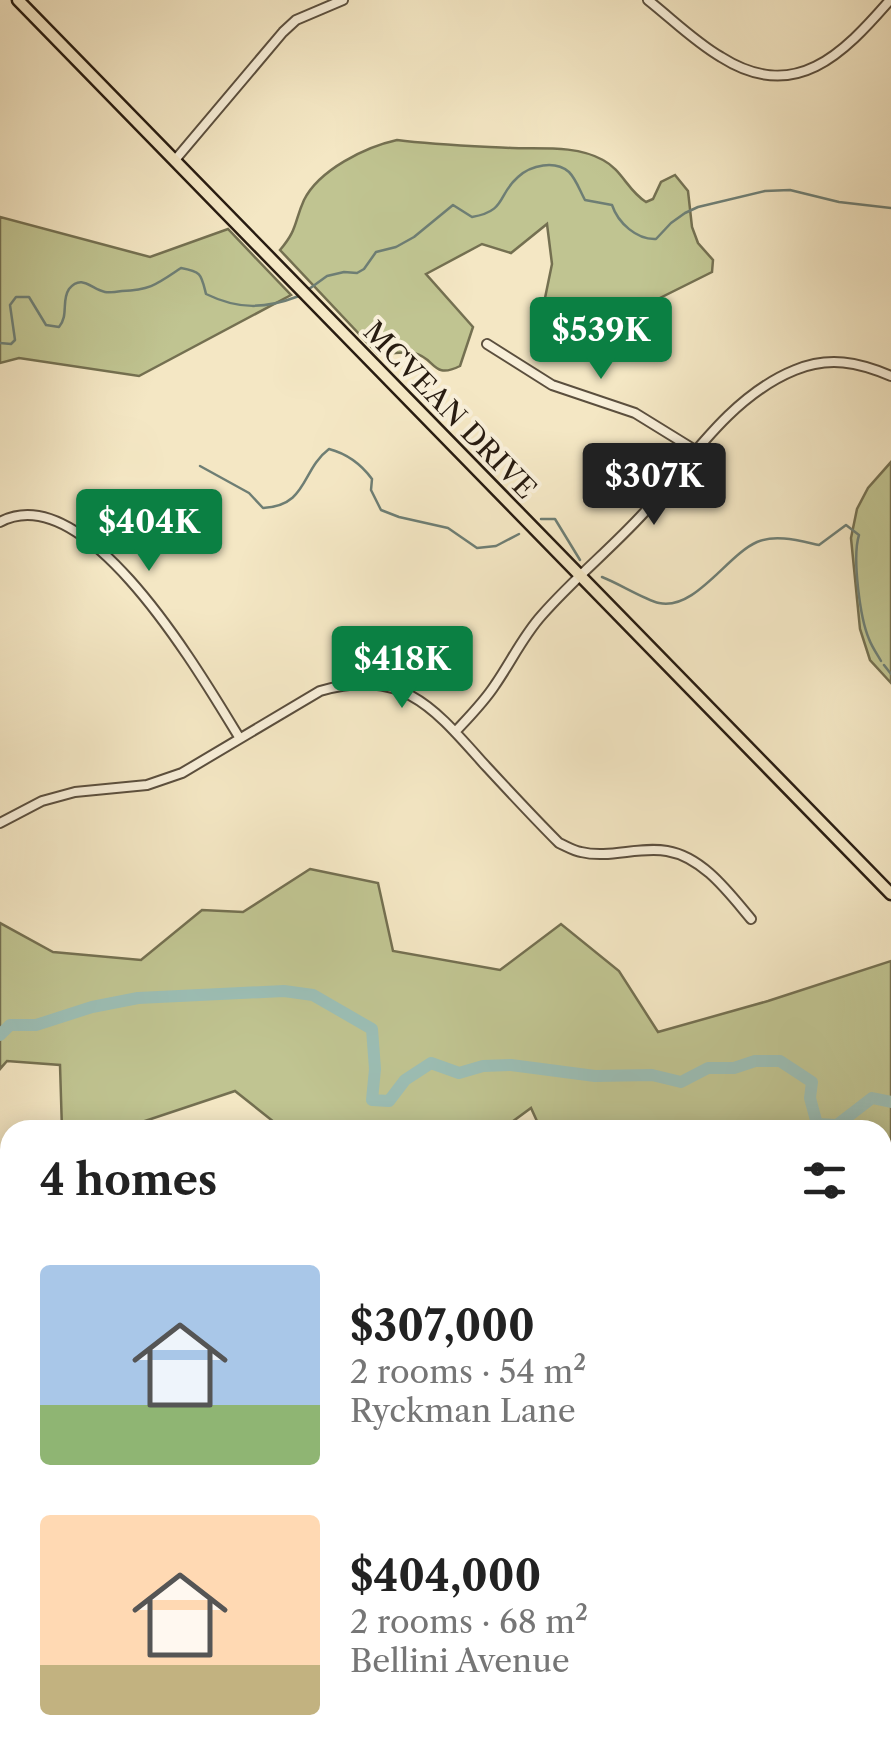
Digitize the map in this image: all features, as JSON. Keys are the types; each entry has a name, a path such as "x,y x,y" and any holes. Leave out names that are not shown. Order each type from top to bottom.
{"main road":[{"name":"MCVEAN DRIVE","path":"18,0 891,894"}],"street":[{"path":"174,160 283,32 296,20 343,0"},
{"path":"648,0 720,57 746,70 772,75 801,73 832,59 857,38 890,0"},
{"path":"487,344 552,385 636,413 695,450"},
{"path":"455,732 493,689 538,618 648,508 695,450 742,404 772,381 816,364 862,364 891,376"},
{"path":"0,522 26,515 50,518 70,526 92,544 162,616 238,738"},
{"path":"0,823 42,801 74,792 147,786 182,773 320,692 345,684 367,683 392,688 424,702 559,843 581,852 667,851 684,857 721,884 752,919"}],"green space":[{"path":"397,140 581,152 610,164 646,202 653,199 661,182 675,175 688,191 692,227 698,243 713,260 712,272 660,298 633,321 588,308 538,332 552,264 547,224 511,253 482,244 426,274 473,327 460,366 444,371 414,353 378,354 280,250 293,231 304,200 320,179 357,154"},
{"path":"0,217 150,257 228,229 291,295 139,376 19,358 0,363"},
{"path":"891,462 891,683 870,660 860,629 851,538 857,509 868,488"},
{"path":"310,869 378,883 393,951 500,970 561,924 619,971 658,1032 891,961 891,1120 536,1120 531,1108 515,1120 271,1120 235,1091 148,1120 62,1120 60,1065 7,1061 0,1069 0,923 53,952 141,960 202,910 243,912"}],"waterway":[{"path":"309,289 327,276 364,269 376,252 414,237 453,205 472,217 491,211 518,177 543,166 557,166 569,172 585,200 612,205 629,229 649,239 656,239 671,223 698,207 765,191 790,190 839,202 891,208"},
{"path":"0,343 11,344 15,340 10,305 16,297 29,297 46,325 59,327 69,289 78,282 107,292 140,289 181,268 200,275 206,294 230,303 263,305 299,296"},
{"path":"200,466 249,493 263,508 278,506 296,494 329,449 359,464 368,474 381,510 448,528 477,548 496,546 519,534"},
{"path":"541,519 555,519 580,560"},
{"path":"602,577 653,601 672,603 698,591 757,542 780,538 819,545 846,525 859,535 856,558 860,603 869,639 881,661"},
{"path":"884,665 891,674"},
{"path":"0,1035 10,1025 36,1025 92,1007 138,998 284,991 313,995 372,1029 372,1100 389,1101 405,1080 431,1063 459,1073 483,1066 511,1065 595,1076 652,1075 681,1082 708,1068 780,1061 812,1082 810,1098 816,1120"},
{"path":"843,1120 872,1098 891,1102"}]}
